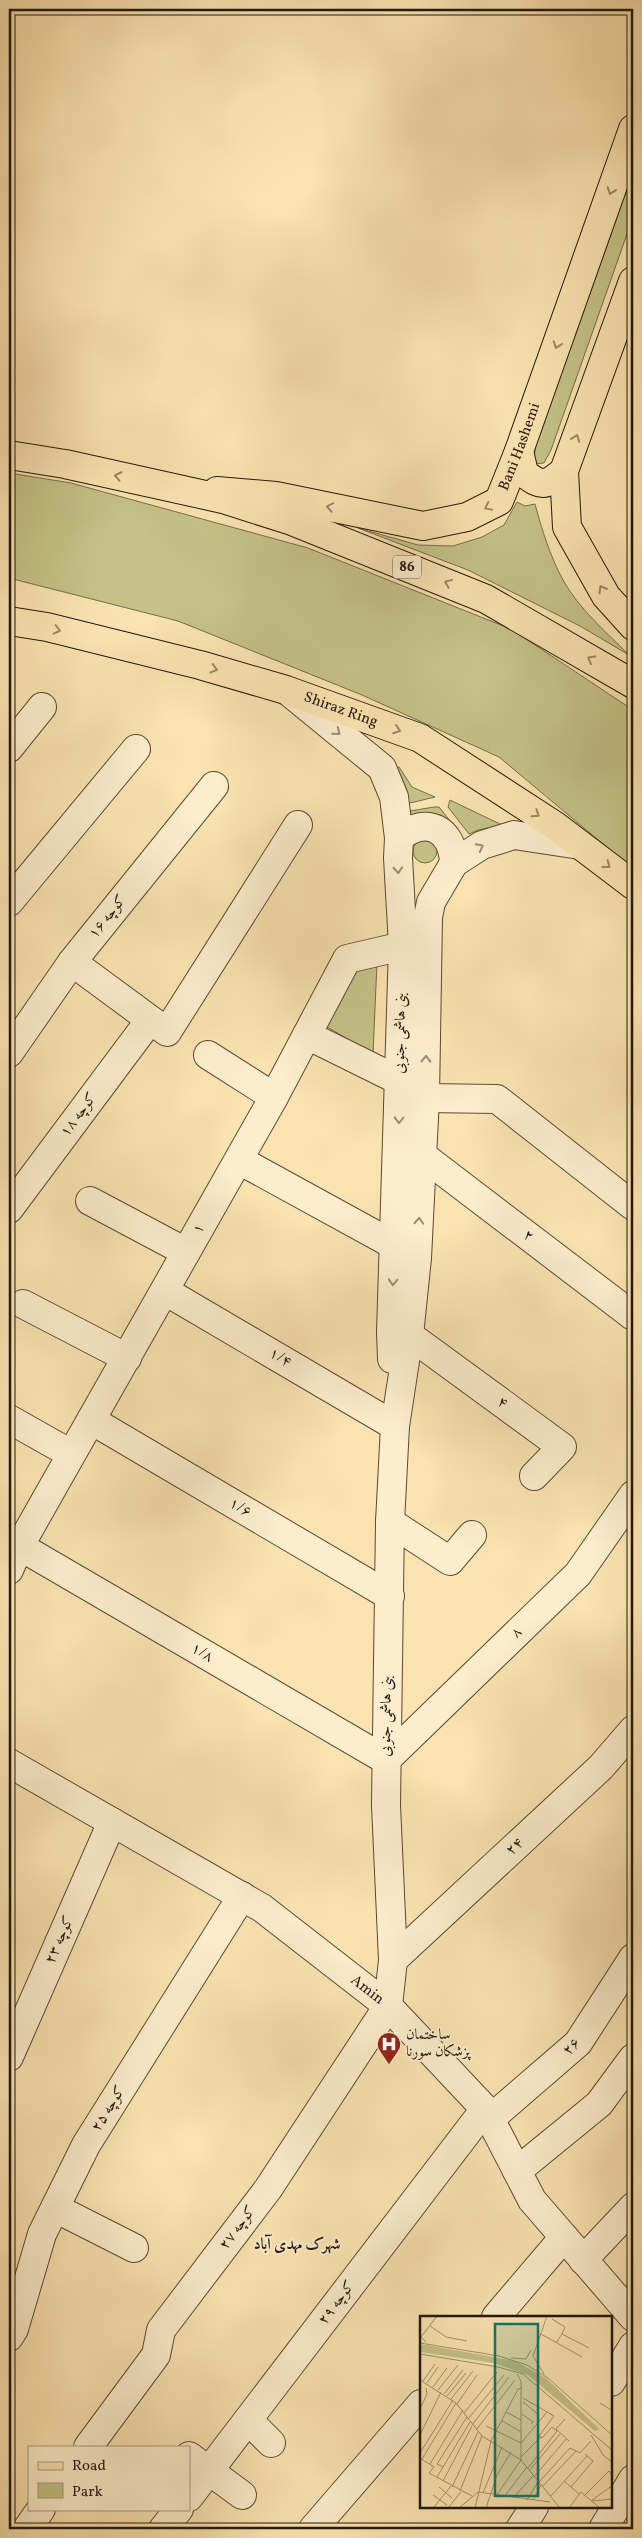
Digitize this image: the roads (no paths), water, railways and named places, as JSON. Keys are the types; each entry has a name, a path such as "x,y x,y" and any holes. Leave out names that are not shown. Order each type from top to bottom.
{"main road":[{"name":"Bani Hashemi","path":"166,486 276,496 424,526 467,517 499,502 520,451 633,129"},
{"path":"633,281 564,472 567,527 606,596 633,626"},
{"path":"520,451 524,473 536,483 550,483 564,472"},
{"name":"86","path":"9,455 64,464 223,499 292,521 486,599 633,684"},
{"name":"Shiraz Ring","path":"9,620 47,627 200,665 286,690 420,738 554,825 633,885"}],"street":[{"name":"بنی هاشمی جنوبی","path":"286,690 382,768 394,798 399,838 398,858 403,946 391,1332 395,1426 390,1522 386,1760 392,1960 388,2006"},
{"path":"9,748 42,707"},
{"path":"9,902 136,749"},
{"name":"کوچه ۱۶","path":"9,1052 72,962 214,786"},
{"path":"72,962 167,1032 298,825"},
{"path":"399,838 417,827 430,827 441,832 449,840 454,850 454,863"},
{"name":"بنی هاشمی جنوبی","path":"395,1426 409,1335 417,1258 425,1098 428,917 431,902 454,863 482,845 514,835 580,845"},
{"name":"۱","path":"12,1552 72,1454 165,1291 274,1097 347,959 403,946"},
{"name":"کوچه ۱۸","path":"9,1210 150,1020"},
{"path":"307,1035 400,1080"},
{"path":"208,1055 274,1097"},
{"path":"425,1098 497,1099 633,1206"},
{"name":"۲","path":"423,1156 633,1316"},
{"path":"239,1160 394,1245"},
{"path":"90,1201 186,1252"},
{"name":"۱/۴","path":"165,1291 395,1426"},
{"path":"23,1304 127,1358"},
{"name":"۴","path":"409,1335 562,1447 534,1476"},
{"path":"9,1419 72,1454"},
{"name":"۱/۶","path":"91,1420 390,1596"},
{"name":"۸","path":"386,1760 578,1574 633,1495"},
{"path":"390,1522 450,1561 472,1535"},
{"name":"۱/۸","path":"12,1552 386,1760"},
{"name":"۲۴","path":"392,1960 601,1767 633,1730"},
{"name":"Amin","path":"9,1763 262,1908 388,2006 488,2114 532,2200 633,2317"},
{"name":"کوچه ۲۳","path":"9,2058 112,1822"},
{"name":"کوچه ۲۵","path":"9,2337 14,2328 42,2234 86,2145 242,1896"},
{"name":"۲۶","path":"488,2114 578,2043 633,1958"},
{"name":"کوچه ۲۷","path":"89,2446 156,2355 161,2330 268,2189 388,2006"},
{"path":"517,2171 599,2104 633,2058"},
{"name":"کوچه ۲۹","path":"190,2452 248,2420 488,2114"},
{"path":"584,2260 633,2207"},
{"path":"55,2208 134,2248"},
{"path":"497,2316 564,2237"},
{"path":"612,2380 633,2346"},
{"path":"313,2529 420,2405"},
{"path":"248,2420 271,2443"},
{"path":"190,2456 242,2494"},
{"path":"602,2529 633,2479"},
{"path":"520,2529 533,2508"},
{"path":"27,2529 41,2510"},
{"path":"163,2529 178,2510"}],"place":[{"name":"ساختمان پزشکان سورنا","path":"389,2065"}],"district":[{"name":"شهرک مهدی آباد","path":"297,2245"}]}
